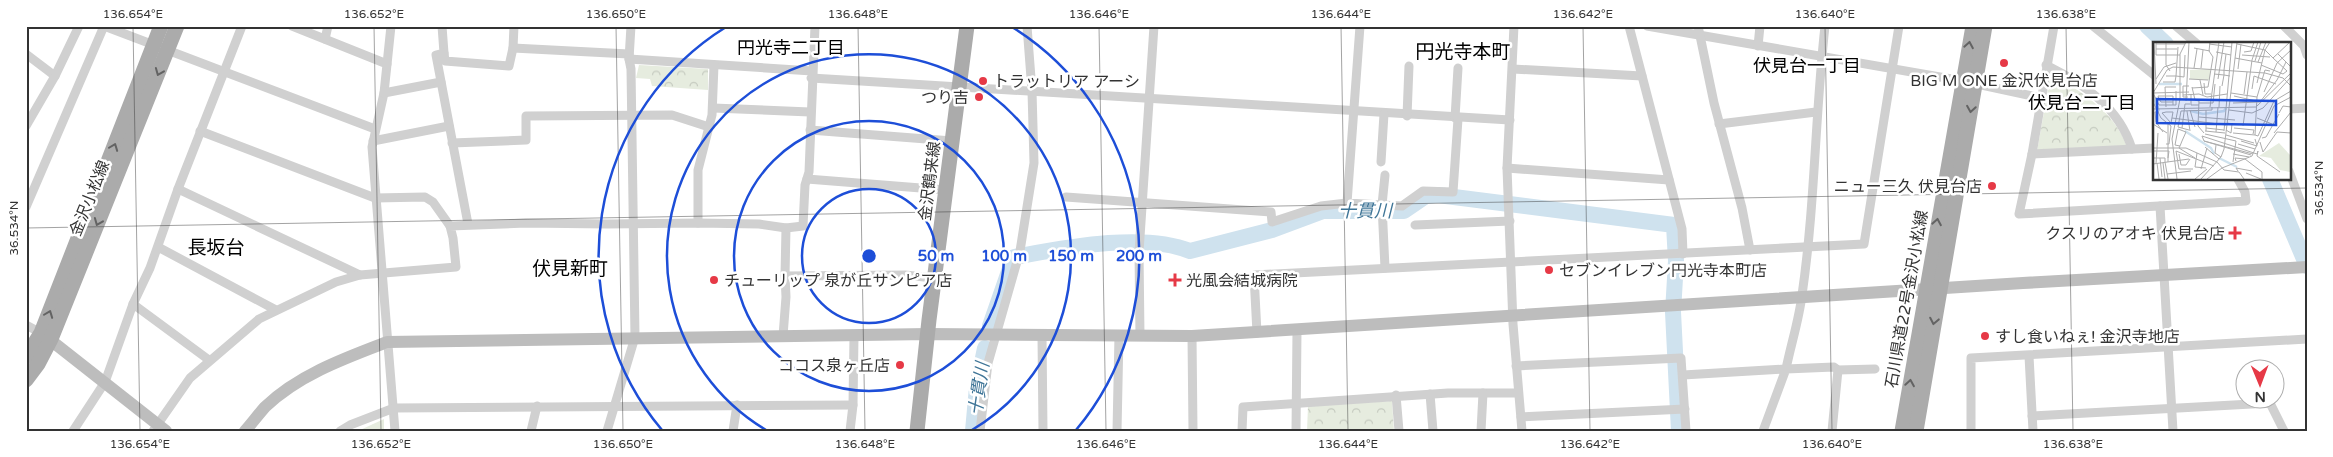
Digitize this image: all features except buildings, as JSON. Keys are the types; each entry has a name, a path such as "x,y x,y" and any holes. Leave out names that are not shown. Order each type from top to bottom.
{"main road":[{"name":"金沢小松線","path":"160,48 161,26"},
{"name":"金沢小松線","path":"26,380 38,364 46,336 160,48 176,26"},
{"name":"金沢鶴来線","path":"917,431 934,278 967,26"},
{"name":"石川県道22号金沢小松線","path":"1969,83 1972,26"},
{"name":"石川県道22号金沢小松線","path":"1902,431 1933,288 1969,83 1985,26"},
{"name":"石川県道22号金沢小松線","path":"1916,431 1933,288"},
{"name":"金沢小松線","path":"26,357 46,336"}],"street":[{"path":"26,126 55,76 79,26"},
{"path":"26,207 30,188 104,26 375,129"},
{"path":"73,431 105,382 133,304 158,247 200,131 242,26"},
{"path":"292,26 388,64"},
{"path":"325,39 328,26"},
{"path":"391,26 384,93 373,141 380,272 395,431"},
{"path":"442,26 445,61 509,66 513,48 514,26"},
{"path":"607,431 635,337 632,115 629,56 632,26"},
{"path":"450,226 468,224 698,223 759,224 786,228 803,226 815,26"},
{"path":"980,431 988,363 1019,255 1034,163 1032,91 1027,26"},
{"path":"1140,336 1140,243 1154,26"},
{"path":"1347,203 1360,26"},
{"path":"1514,26 1507,168 1513,317 1522,431"},
{"path":"1629,26 1682,229 1678,255"},
{"path":"1648,26 1699,31 1758,46 1969,83 2041,98"},
{"path":"1758,46 1760,26"},
{"path":"1763,431 1786,369 1802,298 1812,198 1816,112 1825,26"},
{"path":"1257,333 1254,275 1678,255 1864,244 1899,26"},
{"path":"2054,26 2032,154 2019,214 2246,201 2245,192 2239,180"},
{"path":"2093,26 2153,73"},
{"path":"2176,26 2195,42"},
{"path":"2284,26 2304,46 2307,56"},
{"path":"1699,31 1719,124 1742,208 1750,250"},
{"path":"513,48 629,56 812,75 959,87 1354,111 1407,116 1510,120"},
{"path":"444,53 436,55 468,224"},
{"path":"26,54 55,76"},
{"path":"698,223 698,170 713,108 714,65"},
{"path":"2046,65 2073,78 2114,113 2127,133 2132,149"},
{"path":"1407,116 1410,66"},
{"path":"1066,197 1271,212 1272,222 1321,206 1347,203 1382,209 1402,206 1423,191 1453,192 1458,68"},
{"path":"1512,69 1642,76"},
{"path":"384,93 441,82"},
{"path":"713,108 810,112"},
{"path":"2290,109 2307,108"},
{"path":"1719,124 1816,112"},
{"path":"1381,162 1384,114"},
{"path":"452,143 526,140 526,116 672,115 709,127"},
{"path":"373,141 449,126"},
{"path":"810,130 952,141"},
{"path":"26,325 46,336 105,382 159,429 190,378 259,318 336,282 360,275 456,267 450,226 433,202 425,197 375,198 200,131"},
{"path":"2032,154 2153,148"},
{"path":"1507,168 1669,180"},
{"path":"2290,173 2307,219"},
{"path":"1385,175 1382,209 1385,268"},
{"path":"807,179 946,190"},
{"path":"178,189 360,275"},
{"path":"2160,206 2173,431"},
{"path":"1415,225 1510,221"},
{"path":"783,336 786,297 786,228"},
{"path":"158,247 276,310"},
{"path":"245,431 266,406 302,380 339,360 387,342 928,334 1192,336 1513,317 1933,288 2307,267"},
{"path":"785,276 905,275 934,278"},
{"path":"133,304 209,360"},
{"path":"1296,331 1296,431"},
{"path":"1117,431 1119,335"},
{"path":"850,431 853,405 854,336"},
{"path":"1042,336 1043,431"},
{"path":"1192,336 1193,431"},
{"path":"1971,431 1970,358 2307,339"},
{"path":"2029,356 2033,431"},
{"path":"1516,366 1681,358 1683,375 1681,410 1686,431"},
{"path":"1683,375 1834,366 1838,370 1875,368"},
{"path":"1832,431 1838,370"},
{"path":"1481,431 1483,393"},
{"path":"1242,431 1243,407 1430,394 1518,393"},
{"path":"1430,394 1433,431"},
{"path":"1396,396 1399,431 1409,431"},
{"path":"2032,416 2270,403 2284,431"},
{"path":"340,431 350,425 394,408 853,405"},
{"path":"532,431 537,406"},
{"path":"733,431 737,406"},
{"path":"1521,417 1681,410"}],"green space":[{"path":"639,65 708,69 708,90 652,86 650,79 636,78"},
{"path":"2051,73 2096,104 2114,123 2127,147 2037,151"},
{"path":"1392,401 1394,431 1307,431 1308,406"},
{"path":"384,419 384,431 358,431"}],"waterway":[{"path":"2147,26 2164,42"},
{"path":"2270,180 2307,266"},
{"name":"十貫川","path":"990,326 1014,257 1079,246 1126,242 1149,243 1171,245 1190,251 1272,230 1323,211 1404,211 1426,196 1438,195 1674,225 1676,261 1673,312 1679,431"},
{"name":"十貫川","path":"973,431 977,387 985,348"}],"place":[{"name":"BIG M ONE 金沢伏見台店","path":"2004,63"},
{"name":"トラットリア アーシ","path":"983,81"},
{"name":"つり吉","path":"979,97"},
{"name":"ニュー三久 伏見台店","path":"1992,186"},
{"name":"クスリのアオキ 伏見台店","path":"2235,233"},
{"name":"セブンイレブン円光寺本町店","path":"1549,270"},
{"name":"チューリップ 泉が丘サンピア店","path":"714,280"},
{"name":"光風会結城病院","path":"1175,280"},
{"name":"すし食いねぇ! 金沢寺地店","path":"1985,336"},
{"name":"ココス泉ヶ丘店","path":"900,365"}],"district":[{"name":"円光寺二丁目","path":"791,48"},
{"name":"円光寺本町","path":"1463,51"},
{"name":"伏見台一丁目","path":"1807,66"},
{"name":"伏見台二丁目","path":"2082,103"},
{"name":"長坂台","path":"216,247"},
{"name":"伏見新町","path":"570,268"}]}
